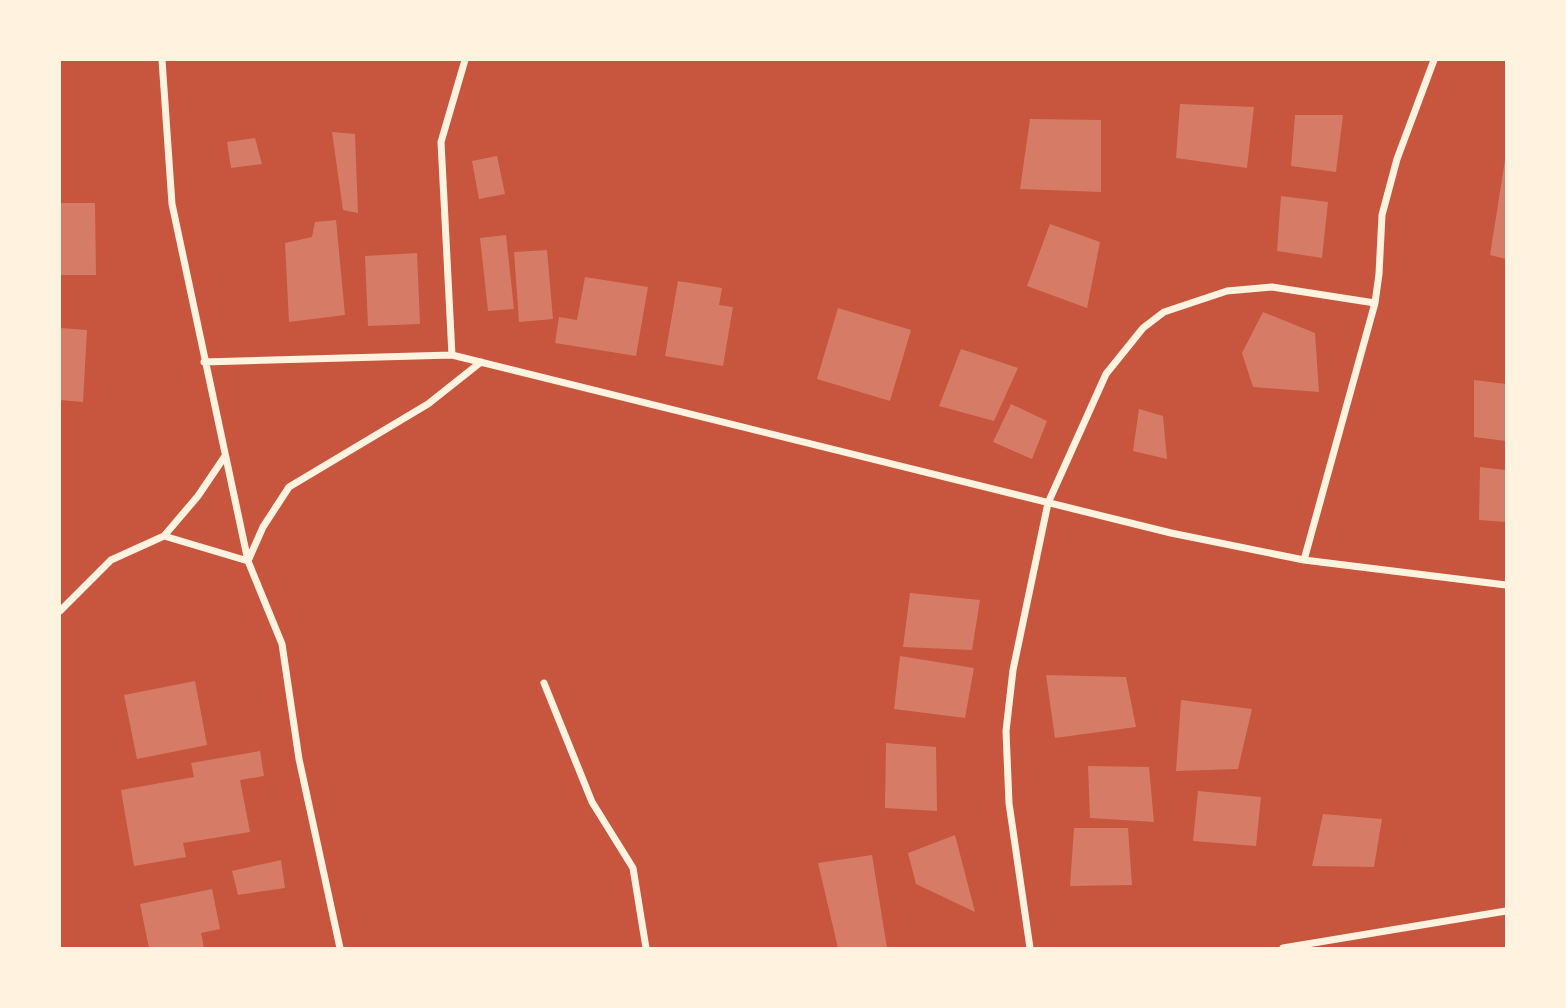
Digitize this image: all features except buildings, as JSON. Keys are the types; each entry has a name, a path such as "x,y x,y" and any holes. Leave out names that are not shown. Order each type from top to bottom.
{"street":[{"path":"162,60 172,204 248,561 282,644 299,759 340,948"},
{"path":"452,355 441,142 465,60"},
{"path":"1304,560 1375,303 1382,215 1397,159 1434,60"},
{"path":"1030,948 1009,803 1006,731 1013,670 1048,503 1106,374 1143,328 1164,312 1227,291 1272,287 1375,303"},
{"path":"204,362 452,355 1171,533 1304,560 1507,585"},
{"path":"248,561 263,527 289,487 428,404 481,362"},
{"path":"60,611 111,560 163,536 198,496 225,456"},
{"path":"163,536 248,561"},
{"path":"544,683 592,802 633,868 646,948"},
{"path":"1283,948 1507,911"}]}
